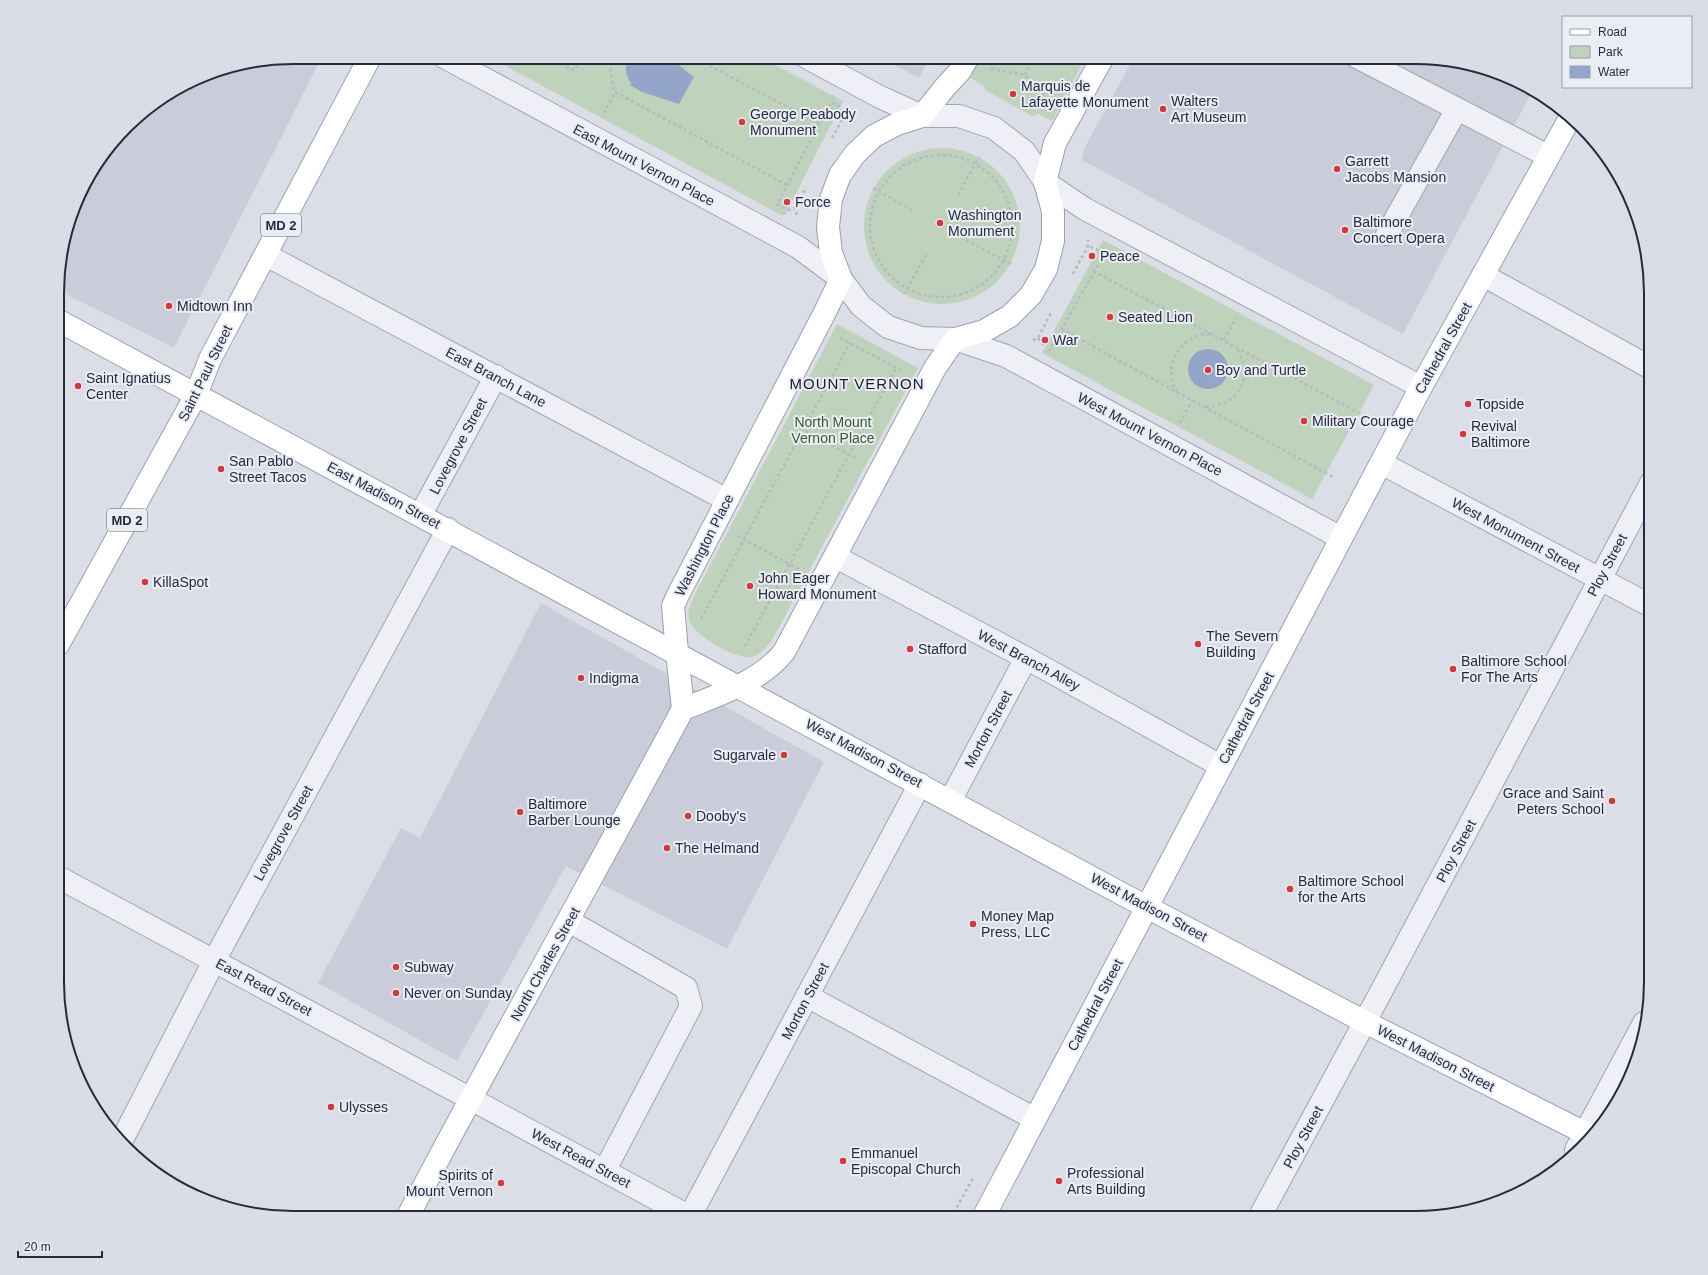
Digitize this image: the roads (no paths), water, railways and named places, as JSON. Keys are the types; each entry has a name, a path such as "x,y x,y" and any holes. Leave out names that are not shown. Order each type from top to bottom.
{"main road":[{"name":"Saint Paul Street","path":"64,633 196,394 210,360 366,64"},
{"path":"841,279 831,253 828,226 832,200 840,175 855,154 874,136 896,124 922,116 960,71 964,64"},
{"path":"683,709 739,686 775,664 784,652 836,557 935,368 955,339 984,331 1010,316 1031,295 1046,269 1053,241 1053,211 1045,182 1055,143 1098,64"},
{"name":"Cathedral Street","path":"987,1211 1421,387 1567,122"},
{"name":"Washington Place","path":"683,709 673,606 841,279"},
{"name":"East Madison Street","path":"64,324 709,670"},
{"name":"West Madison Street","path":"709,670 950,801 1582,1138"},
{"name":"North Charles Street","path":"411,1211 470,1098 569,921 683,709"}],"street":[{"name":"East Mount Vernon Place","path":"457,64 798,247 841,279 861,306 888,327 921,338 955,339"},
{"path":"819,64 880,97 922,116 959,116 994,128 1024,151 1045,182 1085,209 1421,387"},
{"path":"1369,64 1548,156"},
{"path":"1387,234 1457,108"},
{"name":"East Branch Lane","path":"266,255 727,500"},
{"path":"1483,275 1644,364"},
{"name":"West Mount Vernon Place","path":"955,339 1006,356 1341,538"},
{"name":"Lovegrove Street","path":"421,514 496,376"},
{"name":"West Monument Street","path":"1381,463 1644,602"},
{"name":"Ploy Street","path":"1263,1211 1365,1022 1644,496"},
{"name":"Lovegrove Street","path":"124,1136 214,961 448,529"},
{"name":"West Branch Alley","path":"836,557 1026,658 1221,766"},
{"name":"Morton Street","path":"950,801 1026,658"},
{"name":"Morton Street","path":"693,1211 920,784"},
{"name":"East Read Street","path":"64,880 470,1098"},
{"path":"569,921 686,988 691,1006 605,1170"},
{"path":"807,996 1035,1119"},
{"path":"1591,1128 1637,1036"},
{"name":"West Read Street","path":"470,1098 679,1211"}],"water":[{"path":"627,64 677,64 694,77 679,104 642,92 630,85 631,83 627,77"},
{"path":"1204,349 1212,349 1219,352 1225,358 1228,369 1225,380 1219,386 1212,389 1204,389 1197,386 1191,380 1188,373 1188,365 1191,358 1197,352"}],"place":[{"name":"Marquis de Lafayette Monument","path":"1013,94"},
{"name":"Walters Art Museum","path":"1163,109"},
{"name":"George Peabody Monument","path":"742,122"},
{"name":"Garrett Jacobs Mansion","path":"1337,169"},
{"name":"Force","path":"787,202"},
{"name":"Washington Monument","path":"940,223"},
{"name":"Baltimore Concert Opera","path":"1345,230"},
{"name":"Peace","path":"1092,256"},
{"name":"Midtown Inn","path":"169,306"},
{"name":"Seated Lion","path":"1110,317"},
{"name":"War","path":"1045,340"},
{"name":"Boy and Turtle","path":"1208,370"},
{"name":"Saint Ignatius Center","path":"78,386"},
{"name":"Topside","path":"1468,404"},
{"name":"Military Courage","path":"1304,421"},
{"name":"Revival Baltimore","path":"1463,434"},
{"name":"San Pablo Street Tacos","path":"221,469"},
{"name":"KillaSpot","path":"145,582"},
{"name":"John Eager Howard Monument","path":"750,586"},
{"name":"The Severn Building","path":"1198,644"},
{"name":"Stafford","path":"910,649"},
{"name":"Baltimore School For The Arts","path":"1453,669"},
{"name":"Indigma","path":"581,678"},
{"name":"Sugarvale","path":"784,755"},
{"name":"Grace and Saint Peters School","path":"1612,801"},
{"name":"Baltimore Barber Lounge","path":"520,812"},
{"name":"Dooby's","path":"688,816"},
{"name":"The Helmand","path":"667,848"},
{"name":"Baltimore School for the Arts","path":"1290,889"},
{"name":"Money Map Press, LLC","path":"973,924"},
{"name":"Subway","path":"396,967"},
{"name":"Never on Sunday","path":"396,993"},
{"name":"Ulysses","path":"331,1107"},
{"name":"Emmanuel Episcopal Church","path":"843,1161"},
{"name":"Professional Arts Building","path":"1059,1181"},
{"name":"Spirits of Mount Vernon","path":"501,1183"}],"district":[{"name":"MOUNT VERNON","path":"857,384"}],"park label":[{"name":"North Mount Vernon Place","path":"833,430"}]}
